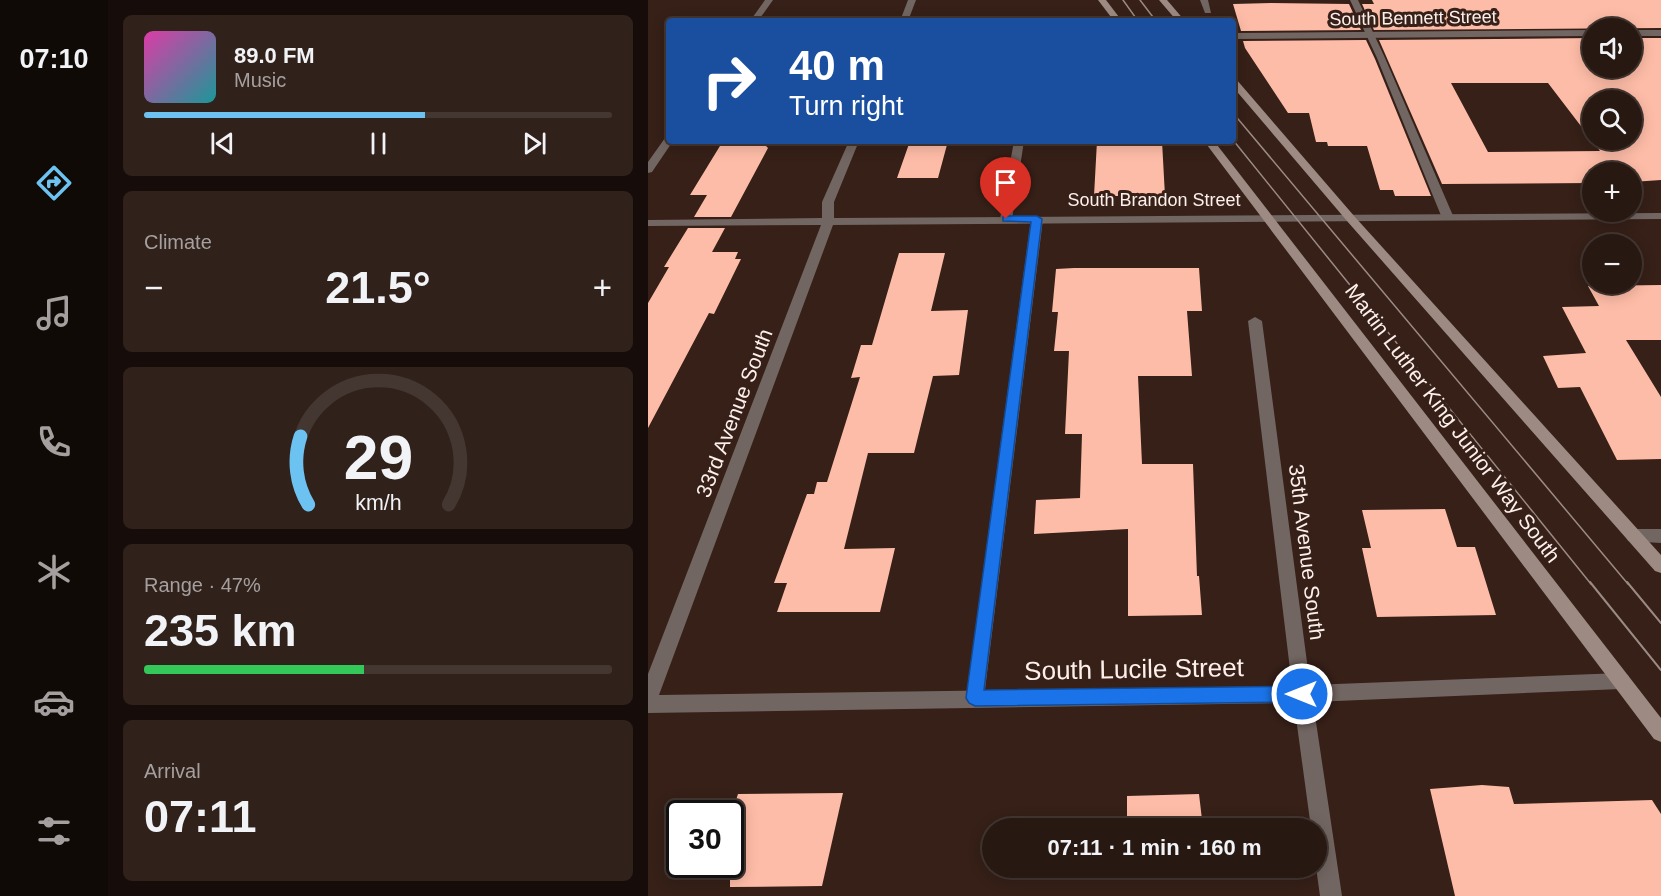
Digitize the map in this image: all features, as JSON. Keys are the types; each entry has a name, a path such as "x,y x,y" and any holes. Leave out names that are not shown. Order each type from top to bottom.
{"main road":[{"path":"1102,0 1116,18"},
{"path":"1163,0 1178,18"},
{"path":"1236,85 1351,219 1661,566"},
{"name":"Martin Luther King Junior Way South","path":"1211,144 1661,733"}],"street":[{"path":"756,18 769,0"},
{"path":"905,18 912,0"},
{"path":"1204,0 1208,11"},
{"path":"1354,0 1381,58 1448,218"},
{"name":"South Bennett Street","path":"1236,36 1582,33"},
{"path":"1642,33 1661,33"},
{"path":"648,171 666,144"},
{"name":"33rd Avenue South","path":"648,701 828,222 828,202 853,144"},
{"path":"1006,219 1018,144"},
{"name":"South Brandon Street","path":"648,223 1661,216"},
{"path":"975,698 1037,219"},
{"name":"35th Avenue South","path":"1256,321 1302,694 1331,896"},
{"path":"1634,536 1661,536"},
{"name":"South Lucile Street","path":"648,701 1302,694 1621,681"}],"building":[{"path":"1372,0 1661,0 1661,28 1642,28 1642,18 1582,18 1582,29 1374,30 1362,4 1374,4"},
{"path":"1233,4 1349,4 1361,30 1241,31"},
{"path":"1582,38 1582,78 1642,78 1642,38 1661,38 1661,180 1642,181 1642,162 1582,162 1582,183 1442,184 1379,40","holes":["1451,83 1548,83 1582,127 1582,90 1642,90 1642,150 1488,152"]},
{"path":"1366,40 1431,196 1395,196 1393,190 1380,190 1367,146 1328,146 1327,142 1316,142 1309,113 1288,113 1245,48 1243,41"},
{"path":"721,144 767,144 768,148 731,217 694,217 707,195 690,195"},
{"path":"909,144 947,144 938,178 897,178"},
{"path":"1097,144 1162,144 1165,196 1094,196"},
{"path":"688,228 725,228 712,252 738,252 735,259 741,259 714,314 709,313 648,428 648,303 669,267 664,267"},
{"path":"899,253 945,253 931,311 968,310 959,375 933,376 914,453 868,453 844,549 895,548 880,612 777,612 787,583 774,583 807,494 814,494 817,482 827,482 860,377 851,378 861,345 872,345"},
{"path":"1199,268 1202,311 1187,311 1192,376 1138,376 1142,464 1193,464 1197,576 1199,576 1202,615 1128,616 1128,529 1034,534 1036,500 1080,498 1082,434 1065,434 1069,351 1054,351 1058,312 1052,312 1056,269"},
{"path":"1642,285 1661,285 1661,340 1626,340 1661,397 1661,459 1617,460 1580,387 1558,388 1543,356 1586,353 1562,307 1599,306 1592,294 1642,294"},
{"path":"1445,509 1457,547 1475,547 1496,615 1377,617 1362,548 1371,548 1362,510"},
{"path":"1482,785 1509,787 1514,804 1652,800 1661,814 1661,896 1455,896 1430,789"},
{"path":"843,793 822,886 730,887 730,878 744,878 744,800 736,800 738,794"},
{"path":"1199,794 1202,818 1127,818 1127,796"}],"tram line":[{"path":"1123,0 1136,18"},
{"path":"1140,0 1154,18"},
{"path":"1236,117 1628,584"},
{"path":"1236,144 1591,584"},
{"path":"1590,582 1661,670"},
{"path":"1627,582 1661,623"}],"route":[{"path":"1006,219 1037,219 975,698 1302,694"}]}
